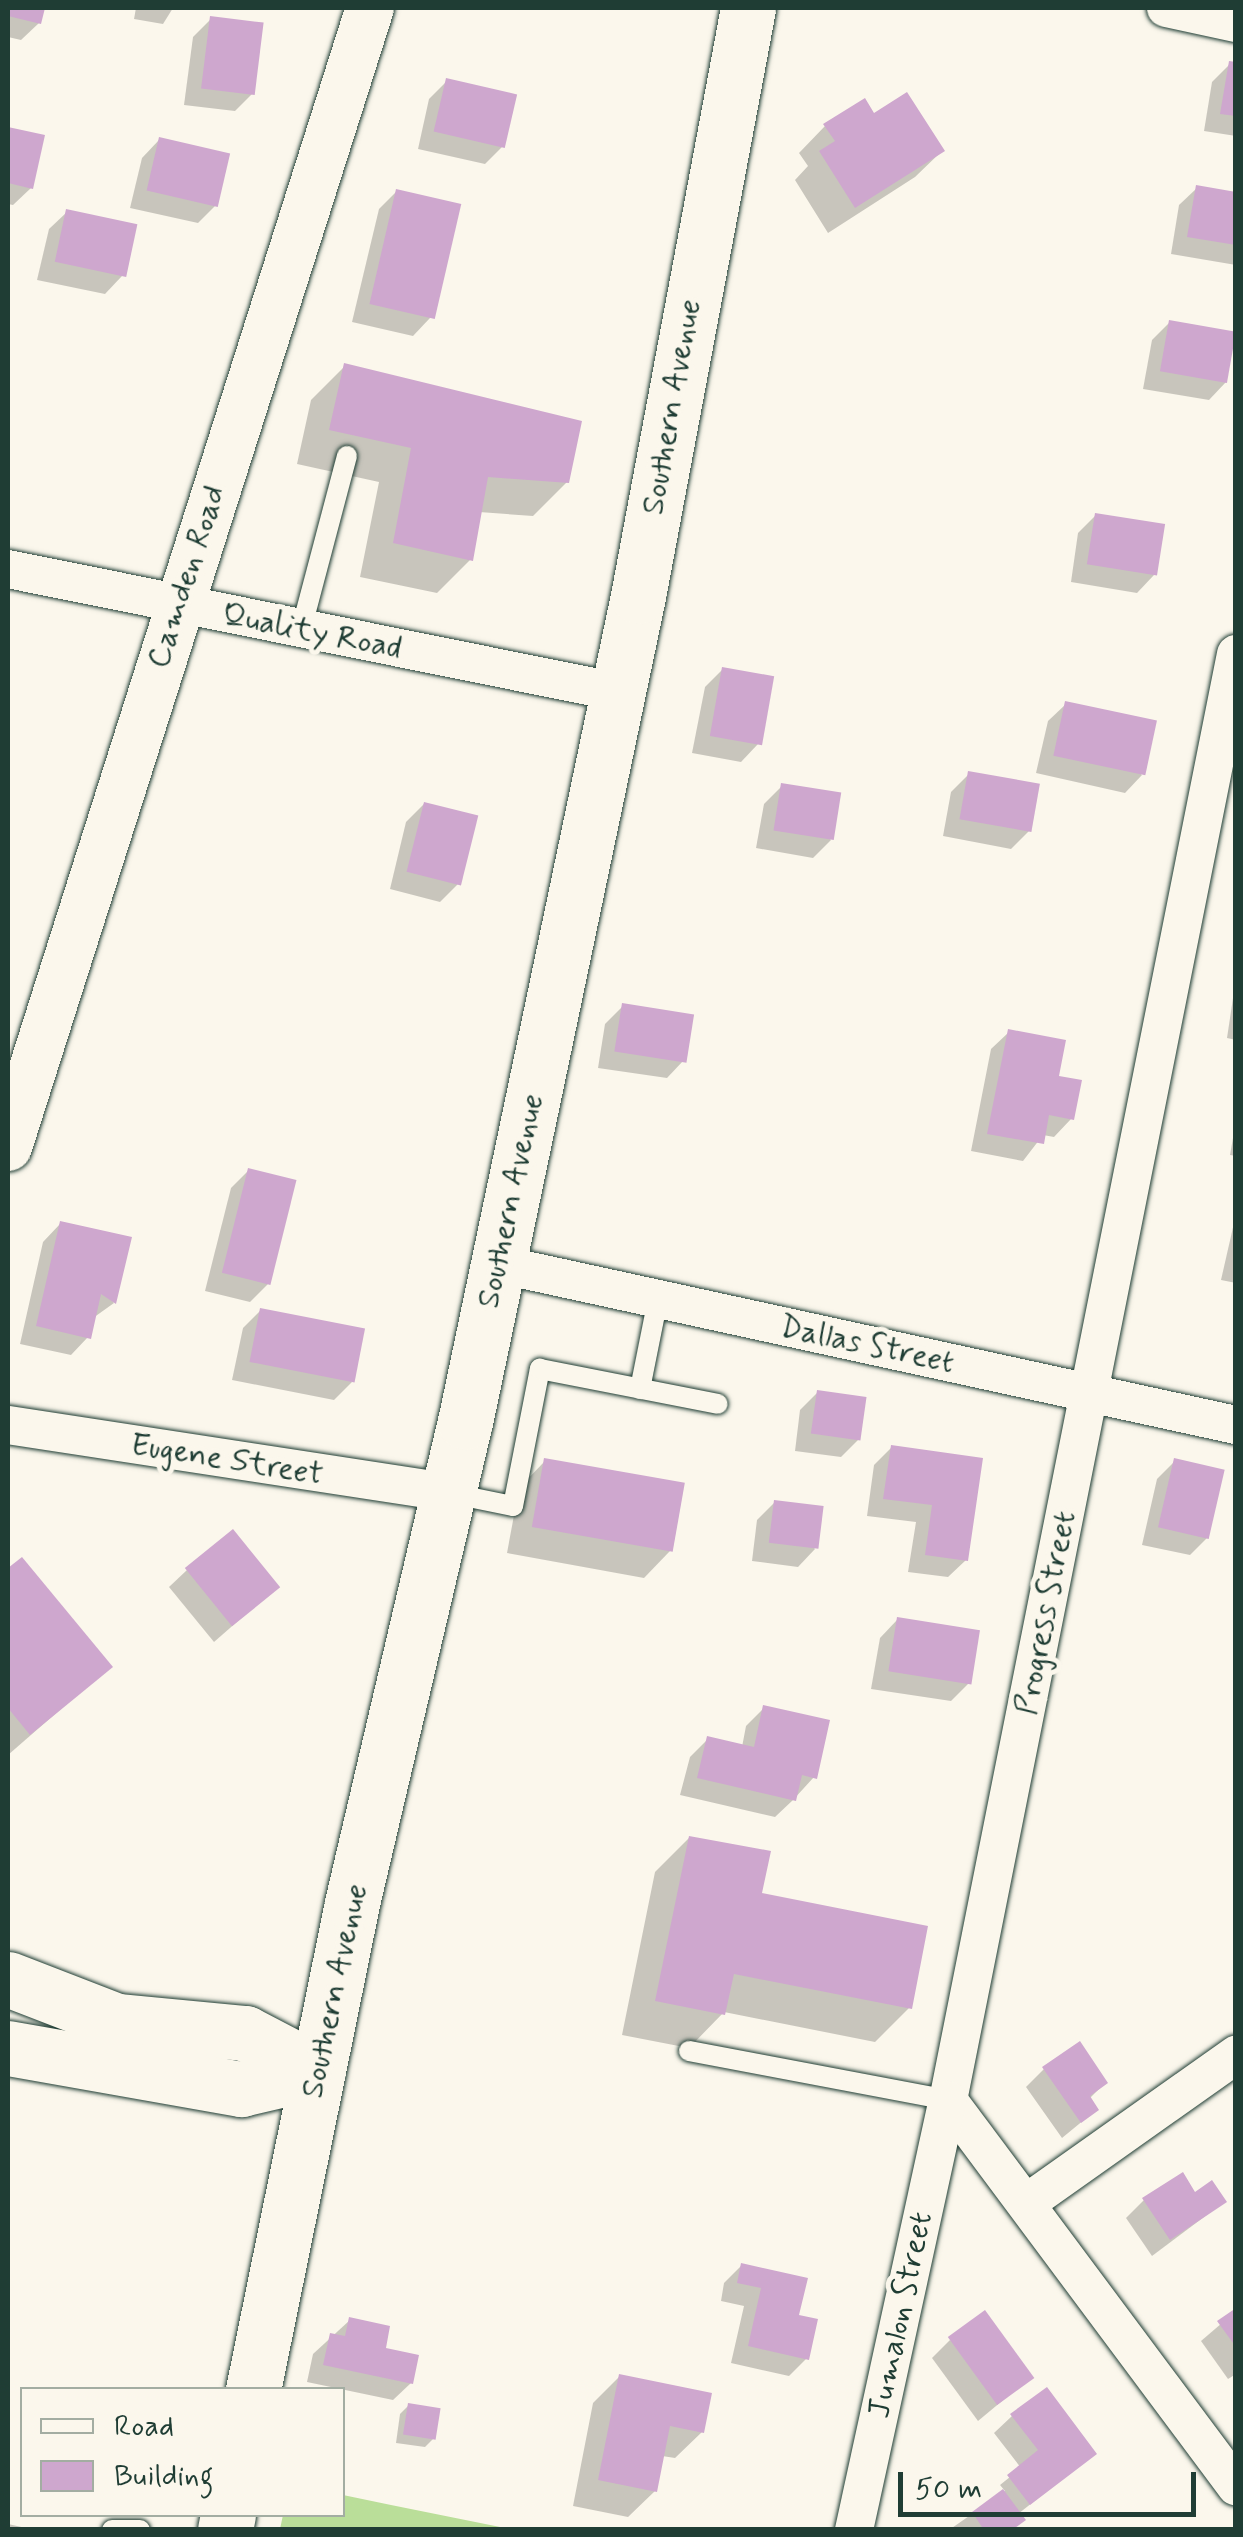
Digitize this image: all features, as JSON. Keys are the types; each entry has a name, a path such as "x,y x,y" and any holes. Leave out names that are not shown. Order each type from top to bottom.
{"main road":[{"name":"Southern Avenue","path":"255,2387 318,2071 498,1264 618,692 748,8"},
{"path":"8,1979 117,2021 245,2033 318,2071"},
{"path":"8,2048 241,2089 318,2071"}],"street":[{"name":"Camden Road","path":"8,1147 370,8"},
{"path":"1166,8 1236,22"},
{"name":"Quality Road","path":"8,569 618,692"},
{"name":"Progress Street","path":"948,2100 1236,654"},
{"name":"Dallas Street","path":"498,1264 1236,1425"},
{"name":"Eugene Street","path":"8,1425 447,1492"},
{"path":"1028,2202 1236,2055"},
{"path":"948,2100 1028,2202 1236,2486"},
{"name":"Jumalon Street","path":"854,2530 948,2100"}],"lane":[{"path":"301,630 347,456"},
{"path":"640,1389 658,1299"},
{"path":"447,1492 513,1506 540,1370 718,1404"},
{"path":"690,2052 948,2100"},
{"path":"112,2530 140,2530"}],"green space":[{"path":"345,2495 510,2529 280,2529 283,2517 345,2517"}],"building":[{"path":"8,8 45,8 41,24 8,16"},
{"path":"210,16 264,23 255,95 201,88"},
{"path":"1229,61 1236,62 1236,116 1220,114"},
{"path":"446,78 517,94 505,148 434,132"},
{"path":"907,92 945,151 855,208 819,151 835,141 823,124 865,98 874,113"},
{"path":"8,127 45,135 33,189 8,183"},
{"path":"159,137 230,153 218,207 147,191"},
{"path":"1196,185 1236,192 1236,245 1187,237"},
{"path":"396,189 461,204 435,319 369,304"},
{"path":"66,209 137,224 126,277 55,262"},
{"path":"1169,320 1236,332 1227,383 1160,371"},
{"path":"344,363 582,421 569,483 488,477 473,561 393,543 411,448 329,430"},
{"path":"1095,513 1165,524 1157,575 1087,564"},
{"path":"722,667 774,676 762,745 710,736"},
{"path":"1065,701 1157,721 1145,775 1053,756"},
{"path":"968,771 1040,784 1031,832 959,819"},
{"path":"781,783 841,793 834,840 773,830"},
{"path":"424,802 478,816 461,885 407,872"},
{"path":"622,1003 694,1014 686,1063 614,1051"},
{"path":"1008,1029 1066,1040 1059,1076 1082,1080 1074,1120 1049,1115 1044,1144 987,1134"},
{"path":"248,1168 297,1180 270,1285 222,1273"},
{"path":"60,1221 132,1237 116,1304 101,1294 91,1339 36,1326"},
{"path":"260,1308 365,1328 355,1382 250,1362"},
{"path":"817,1390 867,1397 860,1441 811,1434"},
{"path":"891,1445 983,1458 968,1561 925,1555 932,1505 883,1499"},
{"path":"544,1458 685,1483 673,1552 532,1527"},
{"path":"1174,1458 1225,1470 1209,1539 1158,1527"},
{"path":"774,1500 824,1506 818,1549 769,1543"},
{"path":"233,1529 280,1587 232,1626 185,1568"},
{"path":"22,1557 113,1667 30,1735 8,1708 8,1568"},
{"path":"897,1617 980,1630 971,1684 888,1671"},
{"path":"763,1705 830,1720 817,1779 802,1775 796,1801 697,1778 707,1736 754,1747"},
{"path":"689,1836 771,1851 762,1893 928,1926 912,2009 734,1974 725,2015 655,2001"},
{"path":"1080,2041 1108,2083 1090,2096 1099,2110 1081,2123 1042,2067"},
{"path":"1183,2172 1195,2192 1212,2180 1227,2202 1170,2240 1142,2198"},
{"path":"741,2263 808,2278 799,2315 818,2319 809,2360 748,2346 761,2288 737,2283"},
{"path":"1236,2308 1236,2347 1217,2321"},
{"path":"985,2310 1034,2378 997,2405 948,2337"},
{"path":"349,2317 390,2326 386,2348 419,2355 413,2384 323,2365 330,2333 345,2336"},
{"path":"619,2374 712,2393 704,2433 670,2426 657,2492 598,2480"},
{"path":"1047,2387 1097,2454 1030,2505 1007,2475 1038,2450 1010,2414"},
{"path":"408,2403 441,2408 436,2440 403,2435"},
{"path":"1003,2489 1026,2520 1012,2530 984,2530 972,2512"}]}
